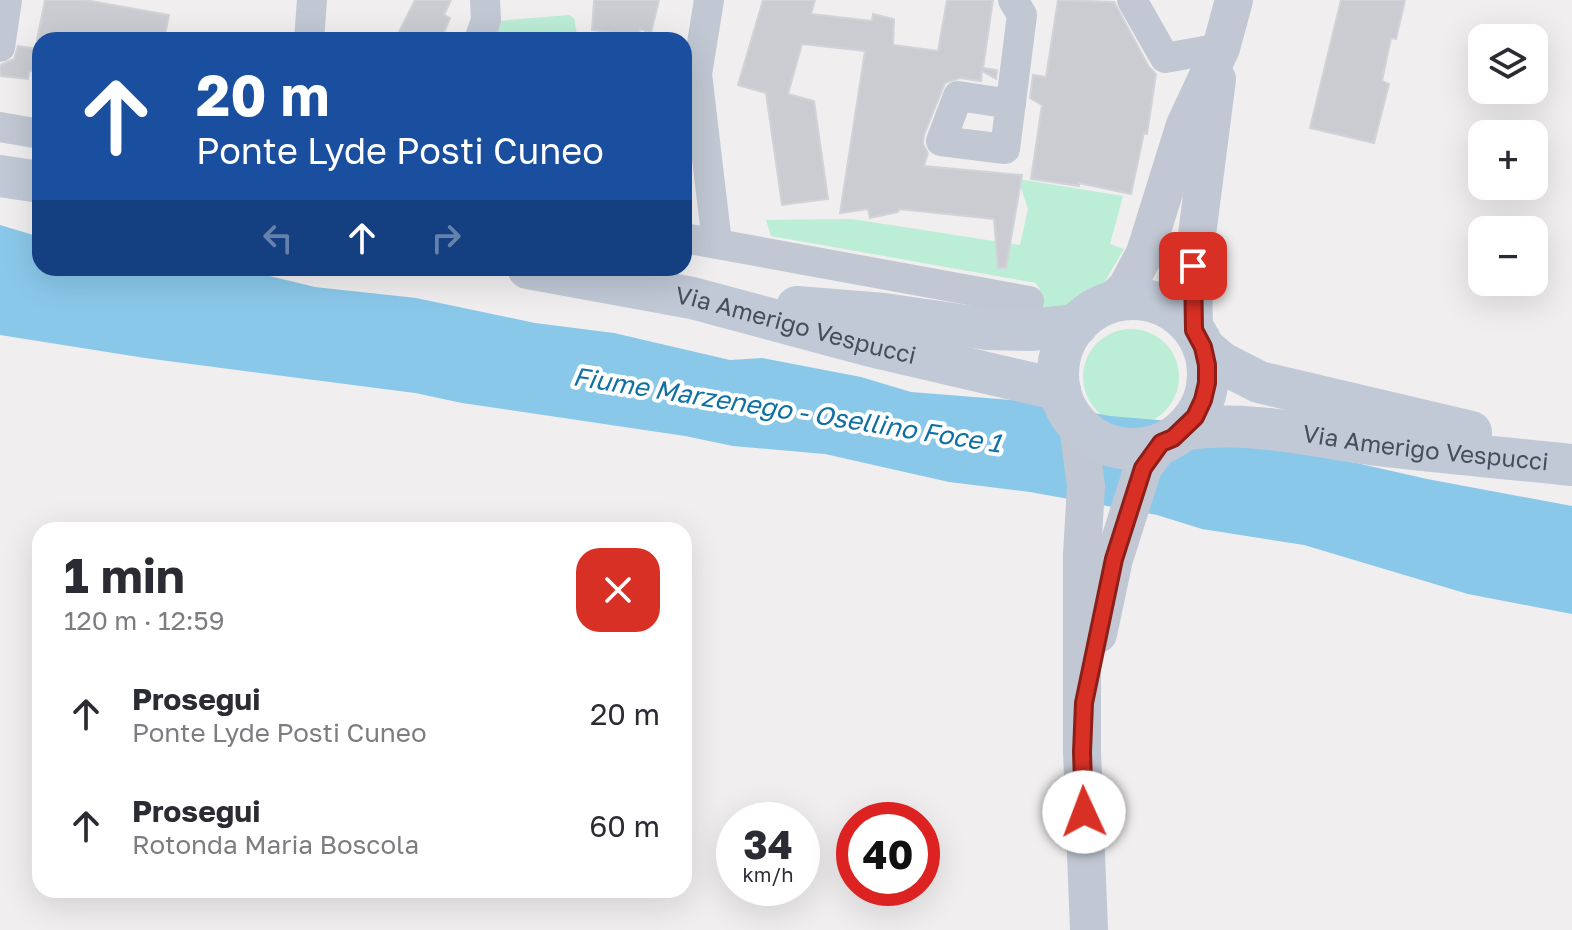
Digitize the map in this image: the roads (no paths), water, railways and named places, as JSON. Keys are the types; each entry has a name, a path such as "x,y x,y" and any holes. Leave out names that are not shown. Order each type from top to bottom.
{"main road":[{"path":"0,176 32,181"},
{"name":"Via Amerigo Vespucci","path":"572,276 692,298 867,345 1068,407"},
{"path":"692,298 884,314 987,329 1030,330 1077,325"},
{"path":"1198,338 1207,365 1207,383 1203,400 1188,429 1135,449 1117,448 1096,440 1068,407 1058,373 1061,356 1077,325 1092,312 1126,299 1156,303 1183,318 1222,363 1259,382 1471,432 1572,463"},
{"name":"Via Amerigo Vespucci","path":"1188,429 1572,463"}],"street":[{"path":"0,47 7,0"},
{"path":"310,32 312,0"},
{"path":"482,32 486,20 485,0"},
{"path":"709,0 697,74 717,243"},
{"path":"1011,104 1022,15 1013,0"},
{"path":"1132,0 1165,58 1221,48"},
{"path":"1198,338 1193,266 1221,48 1234,0"},
{"path":"1111,303 1127,287 1145,253 1185,125 1221,48"},
{"path":"0,127 32,133"},
{"path":"692,239 1029,301"},
{"path":"1068,407 1098,557 1082,752 1089,930"},
{"path":"1098,557 1143,468 1188,429"}],"water":[{"name":"Fiume Marzenego - Osellino Foce 1","path":"0,225 32,235 32,276 269,276 315,287 416,298 535,323 614,333 730,360 762,358 861,377 911,392 1036,402 1110,416 1170,421 1427,479 1572,506 1572,614 1468,594 1304,545 1202,529 1157,515 1030,492 949,482 825,454 733,446 415,393 145,358 0,335"}]}
